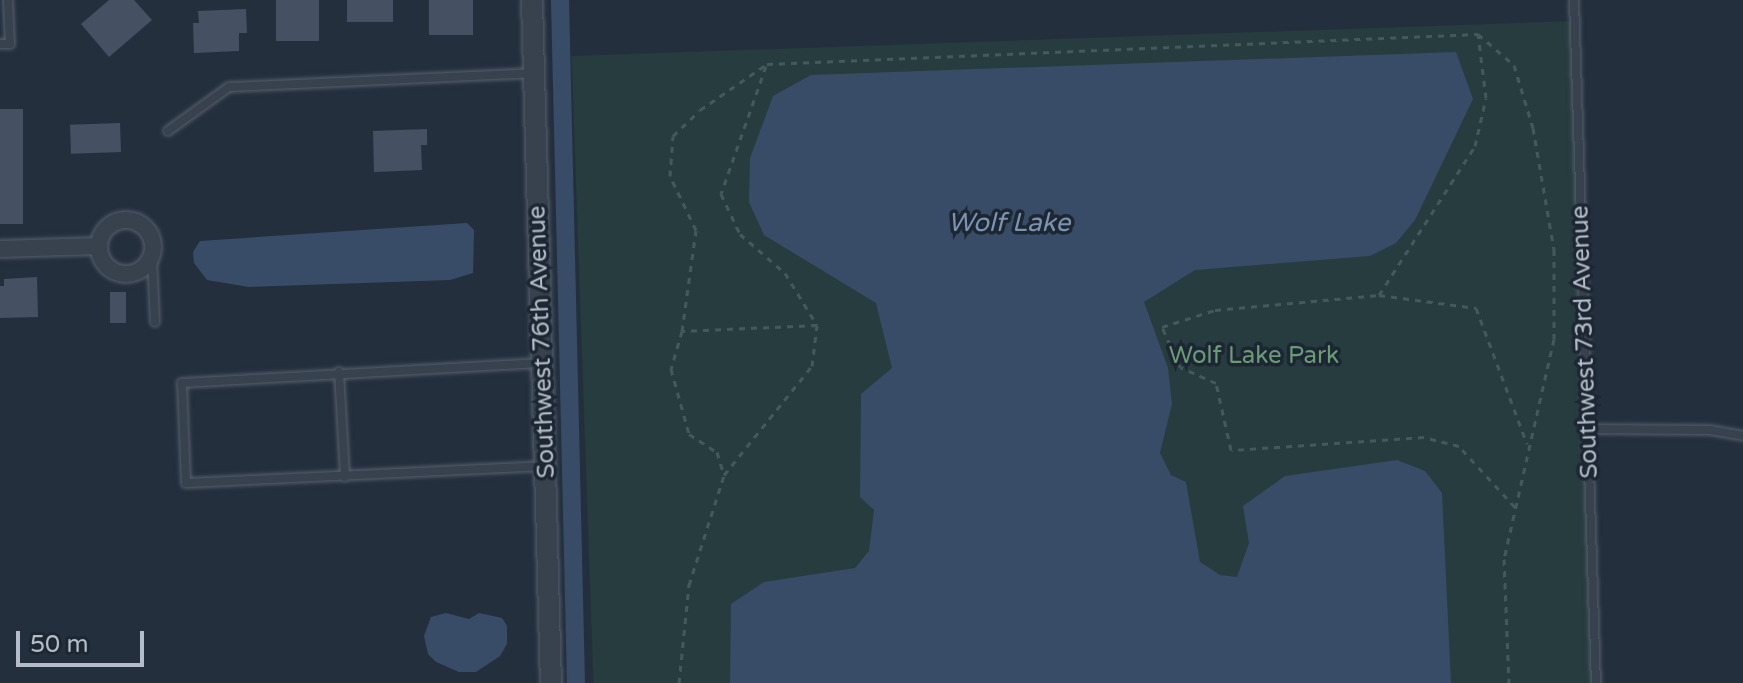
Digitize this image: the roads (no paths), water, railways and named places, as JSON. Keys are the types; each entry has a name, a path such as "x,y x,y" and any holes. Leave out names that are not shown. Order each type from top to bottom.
{"street":[{"name":"Southwest 76th Avenue","path":"532,0 551,683"},
{"path":"122,220 131,220 148,230 154,248 152,257 141,271 124,275 103,262 98,246 105,228 122,220"},
{"path":"0,249 98,246"}],"lane":[{"path":"0,44 10,44 8,0"},
{"name":"Southwest 73rd Avenue","path":"1574,0 1596,683"},
{"path":"168,131 229,87 534,73"},
{"path":"152,257 155,322"},
{"path":"542,363 182,383 186,483 545,466"},
{"path":"339,372 345,477"},
{"path":"1587,429 1710,430 1743,436"}],"water":[{"name":"Wolf Lake","path":"1456,52 1473,99 1415,220 1396,243 1370,256 1195,270 1144,302 1168,368 1172,404 1160,453 1171,475 1186,482 1200,562 1220,575 1237,577 1249,543 1243,506 1285,476 1397,460 1425,471 1442,493 1451,683 730,683 731,604 764,582 855,568 869,551 874,510 860,497 861,394 892,368 876,303 764,235 749,202 750,158 773,96 811,75"},
{"path":"467,223 474,230 473,273 450,280 249,287 207,280 194,263 193,252 200,241"},
{"path":"446,613 469,619 479,613 502,618 507,626 507,644 500,656 476,672 459,672 436,662 428,654 424,636 431,617"}],"waterway":[{"path":"560,0 576,683"}],"park label":[{"name":"Wolf Lake Park","path":"1254,356"}]}
